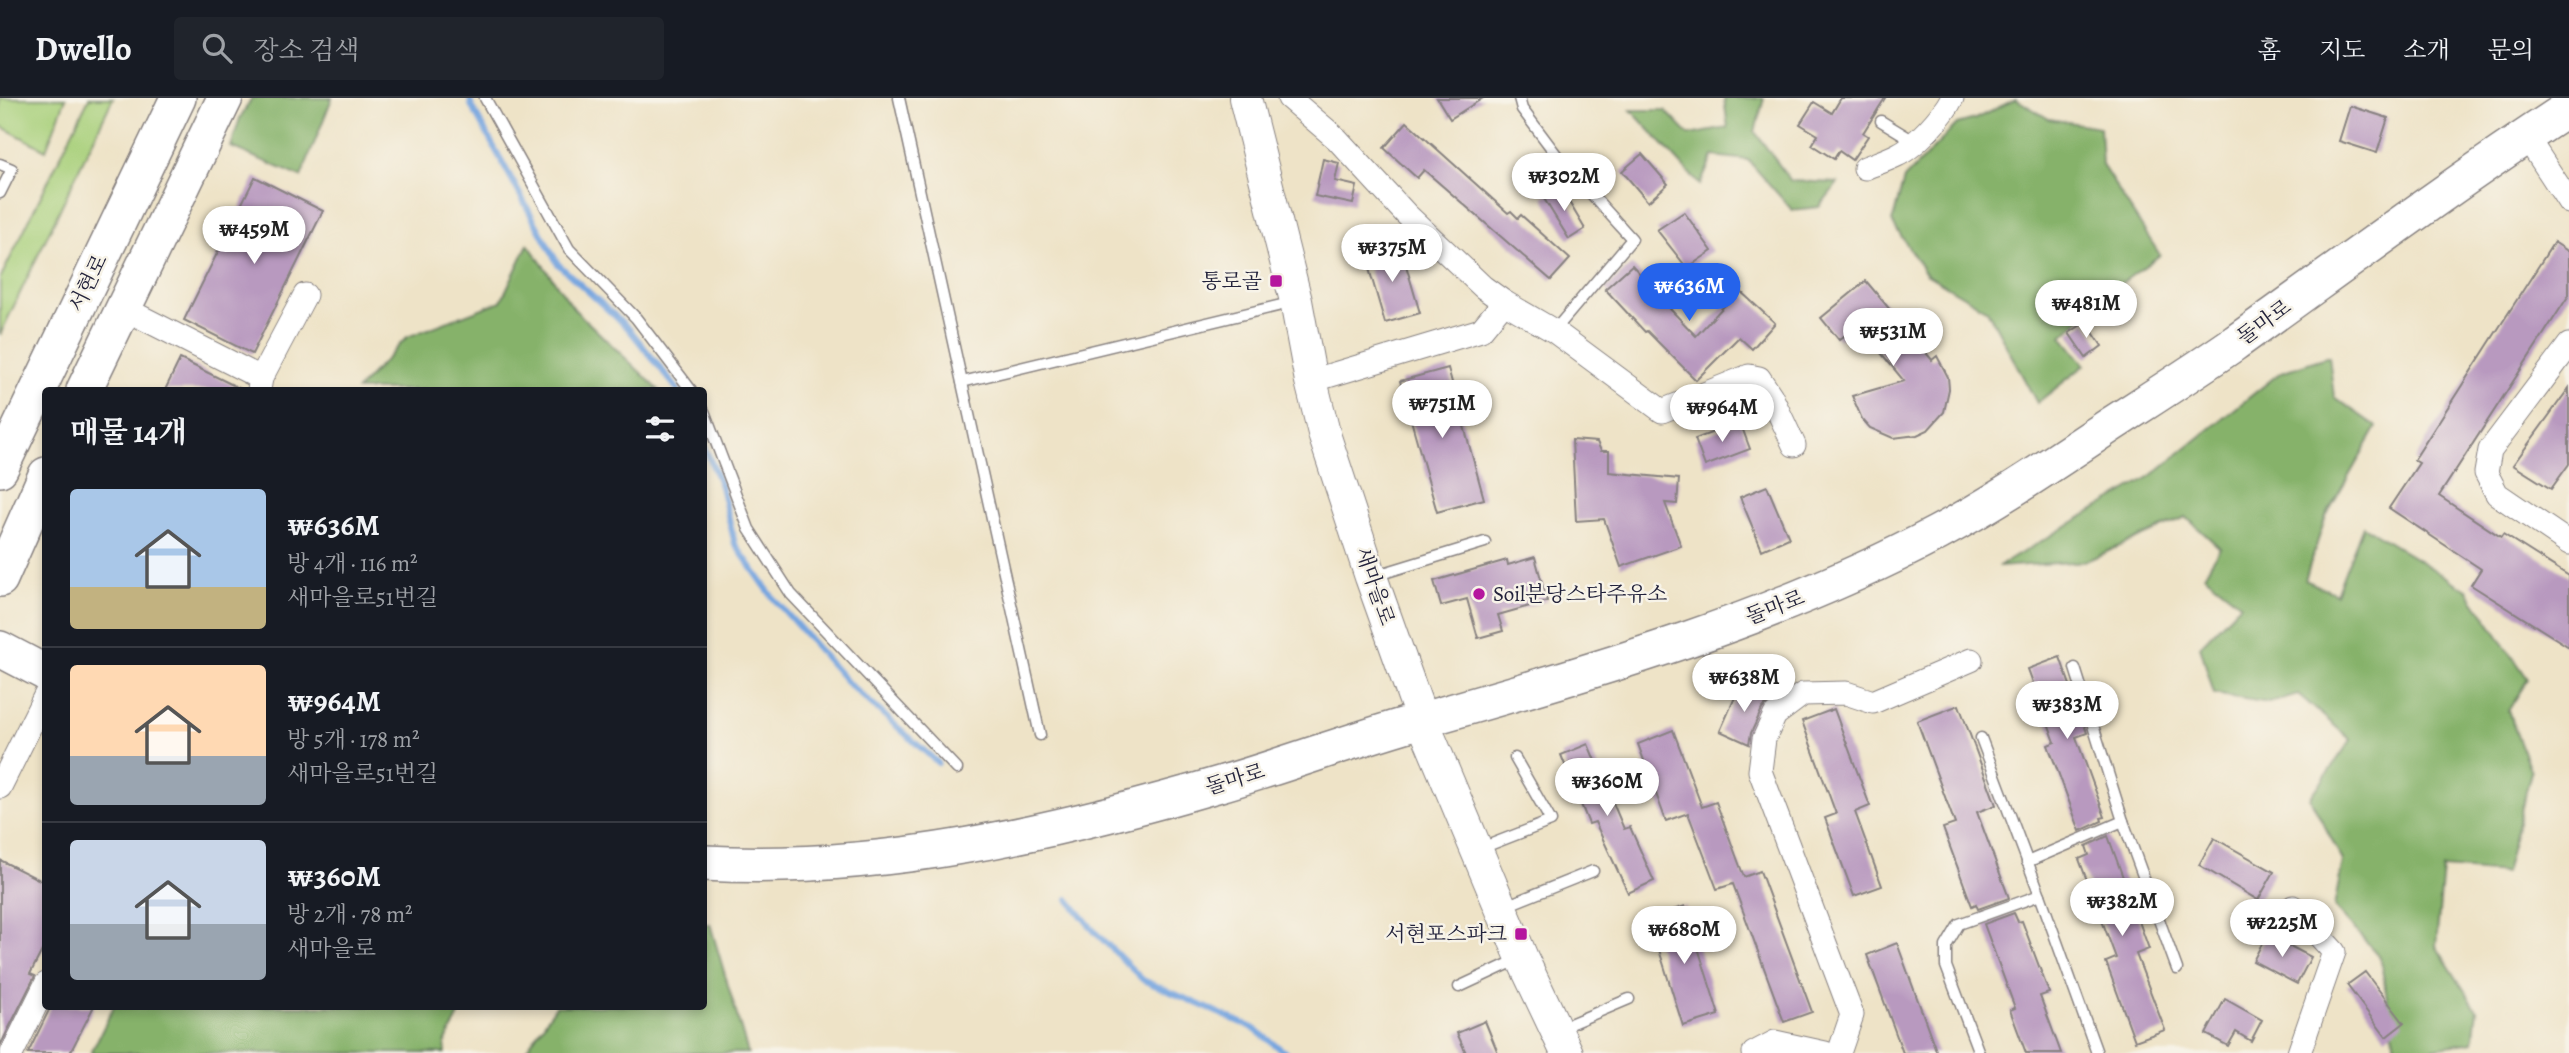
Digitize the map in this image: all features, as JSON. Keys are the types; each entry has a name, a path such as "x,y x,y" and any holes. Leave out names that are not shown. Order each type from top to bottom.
{"main road":[{"name":"서현로","path":"0,469 178,98"},
{"name":"서현로","path":"85,387 225,98"},
{"name":"돌마로","path":"707,863 812,863 924,852 1028,834 1221,784 1422,720 1628,660 1830,586 1940,532 2048,467 2228,348 2472,171 2569,108"},
{"path":"0,579 42,484"},
{"path":"0,649 42,671"}],"street":[{"name":"새마을로","path":"1245,98 1296,301 1325,437 1371,577 1422,720 1522,958 1562,1041"},
{"path":"1289,98 1337,139 1405,214 1483,287 1555,331 1662,411 1749,376 1759,377 1794,445"},
{"path":"1865,168 1900,154 1946,101"},
{"path":"2526,136 2569,202"},
{"path":"123,308 260,384 305,295"},
{"path":"1311,381 1481,330 1504,302"},
{"path":"2569,345 2490,450 2486,473 2497,494 2569,543"},
{"path":"1839,1053 1852,1015 1760,771 1764,739 1775,715 1803,694 1846,693 1873,702 1971,660"},
{"path":"0,787 42,702"},
{"path":"2292,906 2334,952 2299,1053"},
{"path":"12,1053 42,992"},
{"path":"1754,1053 1775,1042 1825,1053"}],"lane":[{"path":"485,98 569,249 636,318 689,387"},
{"path":"899,98 1040,735"},
{"path":"1519,98 1522,108 1558,158 1632,239 1555,331"},
{"path":"1881,121 1914,141"},
{"path":"0,163 12,169 0,193"},
{"path":"962,382 1296,301"},
{"path":"707,419 749,529 791,594 957,769"},
{"path":"1371,577 1485,542"},
{"path":"2075,668 2123,821 2177,969"},
{"path":"1981,738 2097,1053"},
{"path":"1476,850 1550,821 1515,758"},
{"path":"2027,862 2123,821"},
{"path":"1501,908 1592,871"},
{"path":"1979,1053 1946,966 1947,946 1959,924 2040,895"},
{"path":"1459,987 1522,958"},
{"path":"1562,1041 1629,999"}],"green space":[{"path":"0,98 66,98 46,150 0,126"},
{"path":"89,98 113,98 0,335 0,279"},
{"path":"252,98 332,98 301,177 231,147 240,118"},
{"path":"1724,98 1764,98 1755,132 1791,181 1838,183 1819,207 1792,210 1748,160 1713,156 1700,185 1631,110 1665,110 1689,135 1728,128"},
{"path":"2016,99 2049,119 2100,127 2102,165 2160,255 2104,296 2062,336 2085,365 2037,403 1987,310 1926,274 1892,222 1904,179 1957,124 1975,119"},
{"path":"528,244 575,310 656,387 360,387 407,337 501,301"},
{"path":"2329,356 2334,397 2377,427 2326,516 2305,580 2336,594 2363,526 2467,590 2528,679 2508,711 2531,772 2505,873 2443,868 2436,946 2477,1010 2473,1042 2433,1048 2434,1053 2396,1053 2380,957 2334,907 2343,861 2310,798 2351,740 2298,694 2269,703 2214,694 2200,646 2241,604 2204,575 2220,548 2186,517 2086,561 1998,567 2151,476 2281,372"},
{"path":"707,924 710,924 748,1053 524,1053 553,1010 707,1010"},
{"path":"112,1010 462,1010 445,1043 446,1053 91,1053"}],"building":[{"path":"1437,98 1483,98 1450,119"},
{"path":"1841,98 1885,98 1863,133 1868,136 1852,160 1839,151 1834,159 1812,145 1818,135 1800,124 1814,102 1832,113"},
{"path":"2350,106 2388,118 2377,153 2339,141"},
{"path":"1407,122 1508,213 1511,211 1518,218 1521,215 1570,259 1551,280 1424,170 1417,178 1384,148"},
{"path":"1642,154 1668,184 1648,202 1622,171"},
{"path":"1323,159 1339,163 1335,181 1357,186 1353,204 1315,196"},
{"path":"255,177 323,211 252,354 184,320"},
{"path":"1560,187 1585,229 1569,239 1543,197"},
{"path":"1684,212 1712,251 1687,268 1657,230"},
{"path":"2554,242 2569,252 2569,295 2439,496 2501,537 2503,534 2569,576 2569,647 2471,585 2481,569 2389,508 2419,463 2414,460"},
{"path":"1400,245 1420,313 1385,323 1365,255"},
{"path":"1632,265 1696,336 1739,290 1775,323 1752,349 1739,337 1696,380 1645,332 1605,289"},
{"path":"1866,281 1932,360 1937,356 1948,377 1949,389 1944,412 1928,430 1917,435 1893,438 1870,428 1862,419 1852,396 1904,381 1858,325 1839,340 1821,318"},
{"path":"2086,322 2102,346 2086,358 2069,333"},
{"path":"180,359 237,387 166,387"},
{"path":"1448,368 1484,499 1437,512 1400,381"},
{"path":"2569,388 2569,464 2551,489 2513,465"},
{"path":"1740,422 1750,449 1705,466 1695,439"},
{"path":"1572,440 1597,442 1601,451 1609,451 1609,472 1679,479 1677,504 1665,503 1681,546 1621,567 1604,519 1576,521"},
{"path":"1767,486 1789,538 1762,550 1740,497"},
{"path":"1535,557 1547,601 1498,615 1503,631 1478,638 1467,599 1441,606 1434,581 1507,560 1508,565"},
{"path":"2060,657 2087,733 2076,737 2105,817 2080,831 2048,745 2055,742 2028,669"},
{"path":"1740,686 1771,700 1762,709 1749,744 1720,731"},
{"path":"1959,705 1996,805 1977,812 2009,898 1978,909 1976,904 1972,906 1943,828 1955,824 1917,721"},
{"path":"1834,709 1870,806 1855,812 1882,886 1854,896 1825,818 1836,814 1802,721"},
{"path":"1673,730 1702,807 1716,802 1744,877 1760,871 1812,1012 1784,1022 1733,884 1717,889 1688,813 1666,821 1638,744"},
{"path":"1588,744 1624,829 1630,827 1654,881 1628,893 1595,822 1589,824 1561,755"},
{"path":"2108,836 2149,949 2136,954 2165,1030 2135,1041 2106,962 2116,958 2079,859 2089,855 2086,846"},
{"path":"2214,838 2274,872 2258,900 2199,865"},
{"path":"0,860 42,881 42,951 30,974 35,976 0,1046"},
{"path":"1685,906 1719,1015 1683,1026 1649,918"},
{"path":"2014,913 2018,922 2022,921 2049,993 2040,996 2061,1053 2026,1053 2010,1010 2015,1008 1984,924"},
{"path":"2267,934 2311,957 2297,984 2253,961"},
{"path":"1897,943 1937,1053 1903,1053 1867,955"},
{"path":"2365,972 2404,1023 2386,1037 2347,985"},
{"path":"2225,999 2262,1020 2251,1041 2236,1032 2228,1046 2206,1034"},
{"path":"49,1010 92,1010 70,1053 28,1053"},
{"path":"1485,1021 1498,1053 1466,1053 1457,1033"}],"waterway":[{"path":"470,98 471,105 558,264 629,329 676,387"},
{"path":"707,452 721,486 735,544 774,599 848,683 938,763"},
{"path":"1068,899 1095,932 1143,980 1253,1028 1286,1053"}],"place":[{"name":"통로골","path":"1276,281"},
{"name":"Soil분당스타주유소","path":"1479,594"},
{"name":"서현포스파크","path":"1521,934"}]}
